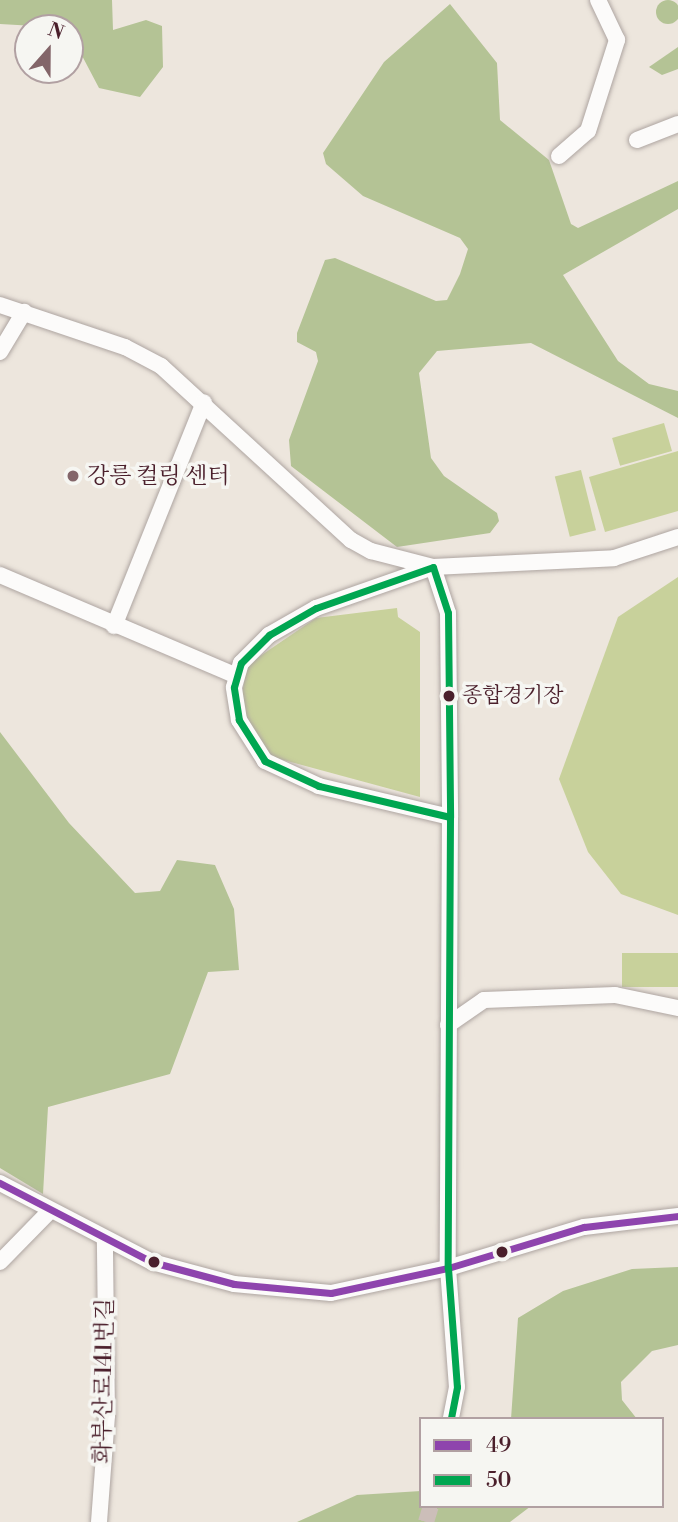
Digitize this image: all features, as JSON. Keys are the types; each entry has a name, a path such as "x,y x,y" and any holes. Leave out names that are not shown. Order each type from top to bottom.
{"street":[{"path":"559,156 588,131 617,40 598,0"},
{"path":"637,140 678,124"},
{"path":"0,305 125,347 204,401 351,540 433,567"},
{"path":"0,352 24,312"},
{"path":"114,626 204,401"},
{"path":"450,817 319,786 265,761 244,735 235,675 254,649 288,623 433,567 619,557 678,537"},
{"path":"433,567 448,613 448,1268 457,1387 451,1417"},
{"path":"0,575 114,626 235,675"},
{"path":"448,1025 484,1000 615,995 678,1008"},
{"path":"0,1183 48,1213 152,1262 234,1284 331,1293 448,1268 584,1227 678,1216"},
{"path":"0,1262 48,1213"},
{"name":"화부산로141번길","path":"99,1522 107,1415 105,1240"}],"green space":[{"path":"0,0 112,0 113,30 146,20 162,26 163,67 140,97 99,88 84,60 84,14 14,14 14,25 0,24"},
{"path":"668,0 677,3 677,21 668,24 659,21 656,12 659,3"},
{"path":"450,4 497,63 500,120 549,160 571,224 578,228 678,181 678,209 563,275 618,361 649,384 678,391 678,418 531,343 437,351 419,373 431,458 444,476 497,513 499,521 490,533 397,547 291,466 289,440 318,361 316,352 297,342 297,333 325,260 335,258 436,301 447,300 460,274 468,249 460,238 363,196 326,164 323,153 384,62"},
{"path":"678,47 678,69 662,75 649,67"},
{"path":"664,423 672,451 620,466 612,438"},
{"path":"678,451 678,511 605,532 589,477"},
{"path":"581,470 596,530 570,537 555,477"},
{"path":"678,577 678,915 621,894 588,852 559,779 618,617"},
{"path":"397,608 398,617 420,632 420,797 265,755 240,706 247,665 316,618"},
{"path":"0,732 69,823 135,893 160,891 177,860 215,865 234,909 239,970 208,972 170,1074 48,1107 43,1194 0,1168"},
{"path":"622,953 678,953 678,987 622,987"},
{"path":"678,1267 678,1345 652,1351 621,1382 622,1400 635,1417 511,1417 518,1318 563,1291 632,1269"},
{"path":"419,1491 419,1508 528,1508 510,1522 297,1522 357,1495"}],"tunnel":[{"path":"426,1522 430,1508"}],"transit line":[{"name":"50","path":"433,567 448,613 450,817 319,786 265,761 239,720 234,687 241,663 269,635 316,608 433,567"},
{"name":"50","path":"450,817 448,1268 457,1387 451,1417"},
{"name":"49","path":"0,1183 152,1262 234,1284 331,1293 448,1268 584,1227 678,1216"}],"place":[{"name":"강릉 컬링 센터","path":"73,476"},
{"name":"종합경기장","path":"449,696"}]}
